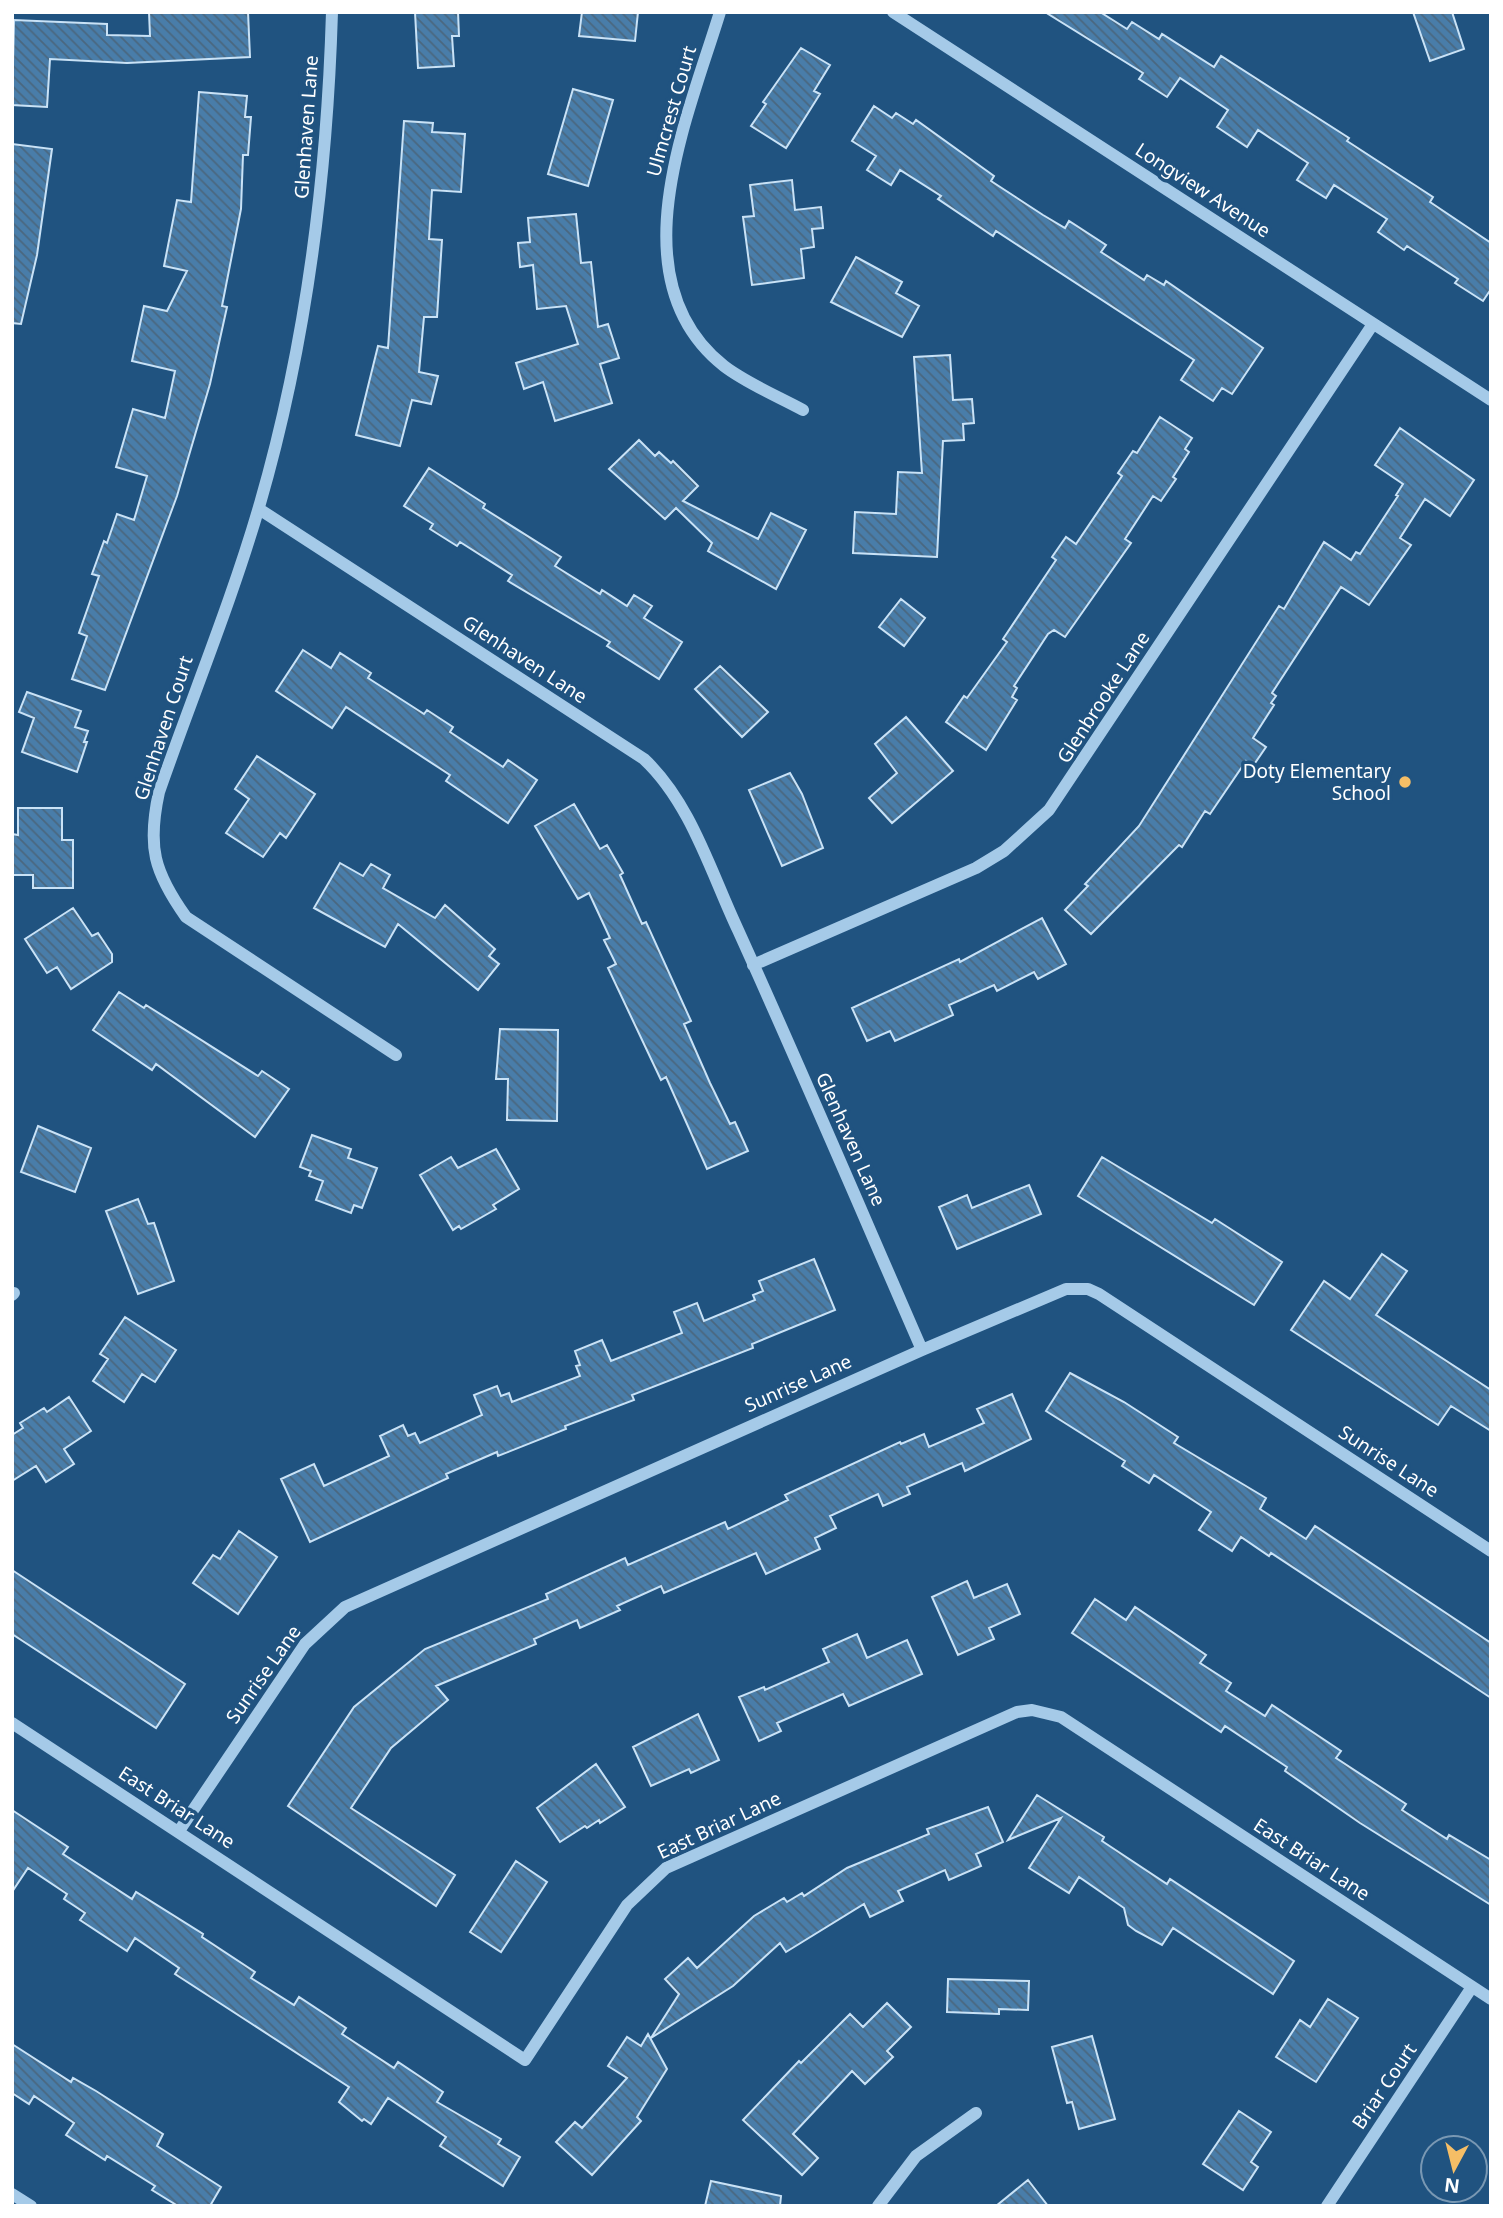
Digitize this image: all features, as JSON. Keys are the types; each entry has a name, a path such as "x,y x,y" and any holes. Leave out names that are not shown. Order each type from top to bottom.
{"street":[{"name":"Glenhaven Lane","path":"332,12 326,147 311,273 282,419 258,509 644,759 670,787 753,965 922,1350"},
{"name":"Ulmcrest Court","path":"720,12 670,180 666,236 670,271 676,297 702,343 724,366 803,410"},
{"name":"Longview Avenue","path":"893,12 1491,400"},
{"name":"Glenbrooke Lane","path":"753,965 976,868 1004,851 1036,824 1067,787 1373,324"},
{"name":"Glenhaven Court","path":"258,509 159,792 153,818 154,851 163,885 186,917 396,1055"},
{"name":"Sunrise Lane","path":"179,1831 304,1644 345,1606 1054,1293 1088,1289 1100,1294 1491,1551"},
{"name":"East Briar Lane","path":"12,1723 525,2060 628,1905 666,1868 1017,1712 1048,1711 1061,1717 1491,1999"},
{"name":"Briar Court","path":"1327,2206 1472,1987"},
{"path":"878,2206 916,2156 976,2113"},
{"path":"12,2193 31,2206"}],"building":[{"path":"149,12 248,12 250,57 127,63 50,59 47,107 12,105 14,20 107,24 107,35 150,36"},
{"path":"415,12 458,12 459,36 452,36 454,66 418,68"},
{"path":"582,12 638,12 635,41 579,36"},
{"path":"1045,12 1100,12 1127,29 1132,22 1159,39 1162,34 1214,67 1221,56 1349,138 1347,141 1433,197 1430,202 1491,243 1491,289 1483,301 1455,283 1458,279 1407,246 1404,250 1378,232 1387,219 1334,185 1326,198 1297,180 1308,163 1258,130 1247,147 1217,127 1228,110 1180,78 1167,97 1139,79 1143,73"},
{"path":"1413,12 1452,12 1464,49 1430,61"},
{"path":"801,48 830,65 814,91 820,94 786,148 751,126 766,104 763,102"},
{"path":"573,89 613,100 588,186 548,174"},
{"path":"199,92 247,96 245,117 251,117 248,155 243,155 241,209 222,306 227,307 210,384 177,496 105,690 72,679 87,636 79,633 99,576 92,574 104,541 107,543 117,514 134,520 147,476 116,467 133,409 165,418 175,371 132,361 144,306 167,311 187,271 164,266 177,200 191,202"},
{"path":"874,106 892,118 896,113 913,124 916,120 994,176 991,181 1065,228 1069,221 1106,245 1101,252 1144,280 1147,275 1164,285 1166,281 1263,348 1232,394 1222,388 1213,401 1181,380 1194,360 996,231 993,236 938,199 941,196 900,170 891,185 867,170 876,156 852,141"},
{"path":"404,121 433,123 432,132 465,134 461,192 432,190 429,239 442,240 437,317 424,317 419,372 438,376 431,404 412,400 400,446 356,435 378,346 388,348"},
{"path":"12,144 52,149 37,255 21,324 12,323"},
{"path":"792,180 795,210 821,207 823,228 812,229 814,247 801,249 804,278 752,285 743,217 754,216 750,185"},
{"path":"576,214 581,263 591,262 598,327 608,324 619,358 600,364 612,403 555,421 543,382 524,389 516,363 578,344 566,306 537,309 533,265 520,267 518,243 530,242 528,218"},
{"path":"856,257 902,282 896,293 919,306 902,337 831,302"},
{"path":"950,355 953,400 972,399 974,423 963,424 964,440 943,441 937,557 853,553 855,512 896,514 898,472 922,473 914,357"},
{"path":"1160,417 1192,438 1185,449 1189,452 1173,477 1176,479 1161,501 1153,496 1125,539 1131,543 1065,637 1054,630 1048,634 1014,686 1017,688 1012,697 1017,700 986,750 946,722 964,696 967,698 1007,642 1003,639 1056,560 1052,557 1066,537 1076,544 1122,476 1118,473 1133,451 1137,453"},
{"path":"1400,428 1474,480 1450,516 1425,499 1400,538 1411,545 1369,605 1341,587 1272,693 1276,696 1271,703 1274,705 1253,738 1266,747 1253,766 1246,761 1210,814 1205,811 1182,847 1179,845 1091,934 1065,910 1088,886 1085,884 1139,826 1279,606 1284,609 1324,542 1351,560 1356,552 1360,554 1403,484 1375,465"},
{"path":"639,440 655,456 659,452 671,463 673,461 698,486 683,501 758,539 771,513 806,530 776,589 708,551 712,543 676,508 665,519 609,469"},
{"path":"429,468 485,504 483,508 561,557 555,566 600,594 602,590 627,606 634,595 652,606 644,618 682,642 659,679 607,646 610,642 508,581 512,575 460,542 457,546 430,529 433,524 404,506"},
{"path":"901,599 925,618 904,646 879,627"},
{"path":"303,650 331,668 340,653 371,673 368,678 424,714 427,710 453,727 450,732 503,767 508,760 537,780 508,823 446,781 450,775 346,707 332,728 276,691"},
{"path":"720,666 768,712 742,737 695,689"},
{"path":"27,692 81,711 75,727 88,731 77,772 22,752 34,718 19,712"},
{"path":"906,717 953,771 892,823 869,798 897,773 875,744"},
{"path":"257,756 315,794 286,838 280,833 263,857 226,833 249,799 235,789"},
{"path":"790,773 802,794 823,848 782,866 749,790"},
{"path":"574,804 600,849 607,845 623,873 620,875 642,924 646,922 691,1021 684,1024 710,1083 730,1124 735,1122 748,1151 707,1169 666,1077 661,1080 608,968 616,964 604,940 610,938 589,893 578,899 535,826"},
{"path":"18,808 62,808 62,840 73,840 73,888 33,888 33,875 12,875 12,834 18,835"},
{"path":"340,863 363,876 371,864 390,875 383,888 435,918 445,905 495,949 489,956 499,964 478,990 398,924 385,947 314,908"},
{"path":"73,908 92,936 98,933 112,954 112,962 71,989 57,967 47,973 25,939"},
{"path":"1042,918 1066,964 1038,979 1034,972 997,991 994,985 949,1005 953,1015 895,1041 890,1031 867,1041 852,1008 959,959 960,962"},
{"path":"119,992 144,1008 146,1005 258,1076 262,1071 289,1089 255,1137 156,1064 152,1070 93,1030"},
{"path":"500,1029 558,1030 557,1121 507,1120 508,1079 496,1079"},
{"path":"38,1126 91,1148 75,1192 21,1172"},
{"path":"312,1135 351,1149 348,1158 377,1168 362,1208 354,1205 351,1213 316,1200 323,1181 309,1176 311,1171 300,1167"},
{"path":"496,1149 519,1189 493,1205 496,1209 461,1229 459,1226 453,1230 420,1175 451,1157 458,1168"},
{"path":"1102,1157 1212,1223 1215,1219 1282,1262 1254,1305 1078,1196"},
{"path":"1029,1185 1041,1214 957,1249 939,1207 967,1195 972,1208"},
{"path":"138,1199 148,1224 154,1223 174,1281 138,1294 106,1211"},
{"path":"1382,1254 1407,1271 1376,1315 1491,1390 1491,1431 1451,1406 1438,1425 1291,1330 1324,1281 1350,1299"},
{"path":"814,1259 835,1310 752,1344 753,1348 632,1395 634,1400 565,1426 566,1429 498,1456 497,1452 446,1474 448,1478 310,1542 281,1479 314,1464 324,1486 389,1456 380,1436 403,1425 408,1436 415,1433 420,1443 482,1415 474,1395 497,1386 501,1396 509,1393 512,1402 580,1376 576,1366 580,1365 575,1351 602,1340 611,1361 682,1333 674,1312 697,1303 704,1321 755,1300 753,1295 763,1291 759,1281"},
{"path":"125,1317 176,1350 155,1382 142,1374 124,1402 93,1381 108,1359 100,1354"},
{"path":"1070,1373 1124,1402 1178,1437 1174,1443 1266,1498 1260,1509 1306,1539 1315,1526 1491,1643 1491,1698 1271,1553 1269,1556 1241,1537 1232,1551 1199,1530 1211,1512 1154,1475 1149,1483 1122,1466 1125,1461 1046,1411"},
{"path":"1012,1394 1031,1439 965,1471 962,1463 907,1487 910,1494 883,1506 878,1494 830,1516 836,1528 815,1538 820,1549 766,1574 756,1553 664,1593 661,1586 617,1606 620,1610 580,1628 577,1620 534,1639 536,1644 436,1686 448,1700 391,1748 351,1808 455,1875 436,1906 288,1806 354,1707 425,1649 548,1599 546,1594 625,1558 628,1565 725,1522 728,1529 788,1500 785,1495 900,1442 901,1444 924,1434 929,1447 984,1423 977,1409"},
{"path":"69,1397 91,1431 64,1449 74,1464 46,1482 36,1466 12,1481 12,1435 23,1428 20,1423 44,1408 47,1412"},
{"path":"239,1531 277,1557 238,1614 193,1583 213,1555 220,1559"},
{"path":"12,1570 185,1684 156,1728 12,1634"},
{"path":"967,1581 974,1598 1007,1584 1020,1614 989,1628 994,1639 958,1655 932,1597"},
{"path":"1095,1599 1126,1620 1135,1607 1206,1655 1200,1663 1231,1683 1226,1691 1265,1716 1272,1705 1341,1751 1336,1758 1406,1804 1402,1810 1447,1839 1449,1835 1491,1860 1491,1905 1360,1823 1285,1771 1287,1767 1225,1726 1221,1732 1072,1633"},
{"path":"857,1634 867,1658 907,1640 922,1674 849,1706 843,1694 777,1723 781,1731 759,1741 739,1697 764,1687 765,1690 829,1662 823,1649"},
{"path":"698,1714 719,1760 691,1773 689,1769 651,1786 633,1747"},
{"path":"596,1764 625,1807 600,1823 599,1820 587,1828 585,1826 560,1842 537,1808"},
{"path":"1037,1795 1104,1837 1102,1841 1167,1884 1170,1879 1294,1961 1273,1994 1173,1928 1162,1945 1136,1931 1128,1925 1124,1908 1079,1877 1069,1893 1029,1868 1061,1818 1008,1840"},
{"path":"988,1807 1003,1842 976,1854 981,1866 949,1880 945,1870 898,1891 903,1901 870,1917 864,1904 786,1952 780,1943 733,1986 651,2038 679,1994 665,1979 688,1958 697,1968 754,1916 784,1898 787,1902 802,1893 804,1896 847,1868 929,1834 927,1829"},
{"path":"12,1810 68,1847 63,1854 132,1899 136,1892 203,1934 202,1937 255,1972 251,1978 294,2005 299,1997 346,2028 342,2034 394,2068 398,2062 443,2092 437,2102 501,2139 498,2144 520,2157 503,2186 440,2146 446,2137 388,2098 371,2124 364,2119 362,2121 339,2102 349,2087 175,1974 179,1968 135,1938 127,1951 80,1920 85,1913 64,1899 67,1894 28,1868 12,1892"},
{"path":"516,1861 547,1882 501,1952 470,1932"},
{"path":"948,1979 1029,1981 1028,2010 999,2009 999,2014 947,2012"},
{"path":"1328,1999 1358,2018 1316,2082 1276,2057 1300,2020 1310,2027"},
{"path":"887,2003 911,2027 887,2051 893,2057 865,2084 852,2071 793,2134 818,2158 802,2175 743,2120 799,2061 801,2063 850,2014 863,2027"},
{"path":"648,2034 667,2069 637,2117 641,2121 592,2175 556,2142 575,2122 582,2128 627,2078 608,2066 627,2037 641,2046"},
{"path":"1092,2036 1115,2119 1079,2129 1072,2102 1067,2103 1052,2047"},
{"path":"12,2044 71,2082 73,2078 96,2091 163,2134 157,2146 221,2187 210,2206 178,2206 152,2190 155,2186 107,2156 105,2160 66,2135 74,2123 34,2096 29,2104 12,2093"},
{"path":"1239,2111 1271,2132 1251,2162 1258,2167 1243,2190 1203,2164"},
{"path":"1028,2180 1048,2206 996,2206"},
{"path":"711,2181 781,2196 780,2206 705,2206"}],"place":[{"name":"Doty Elementary School","path":"1405,782"}]}
